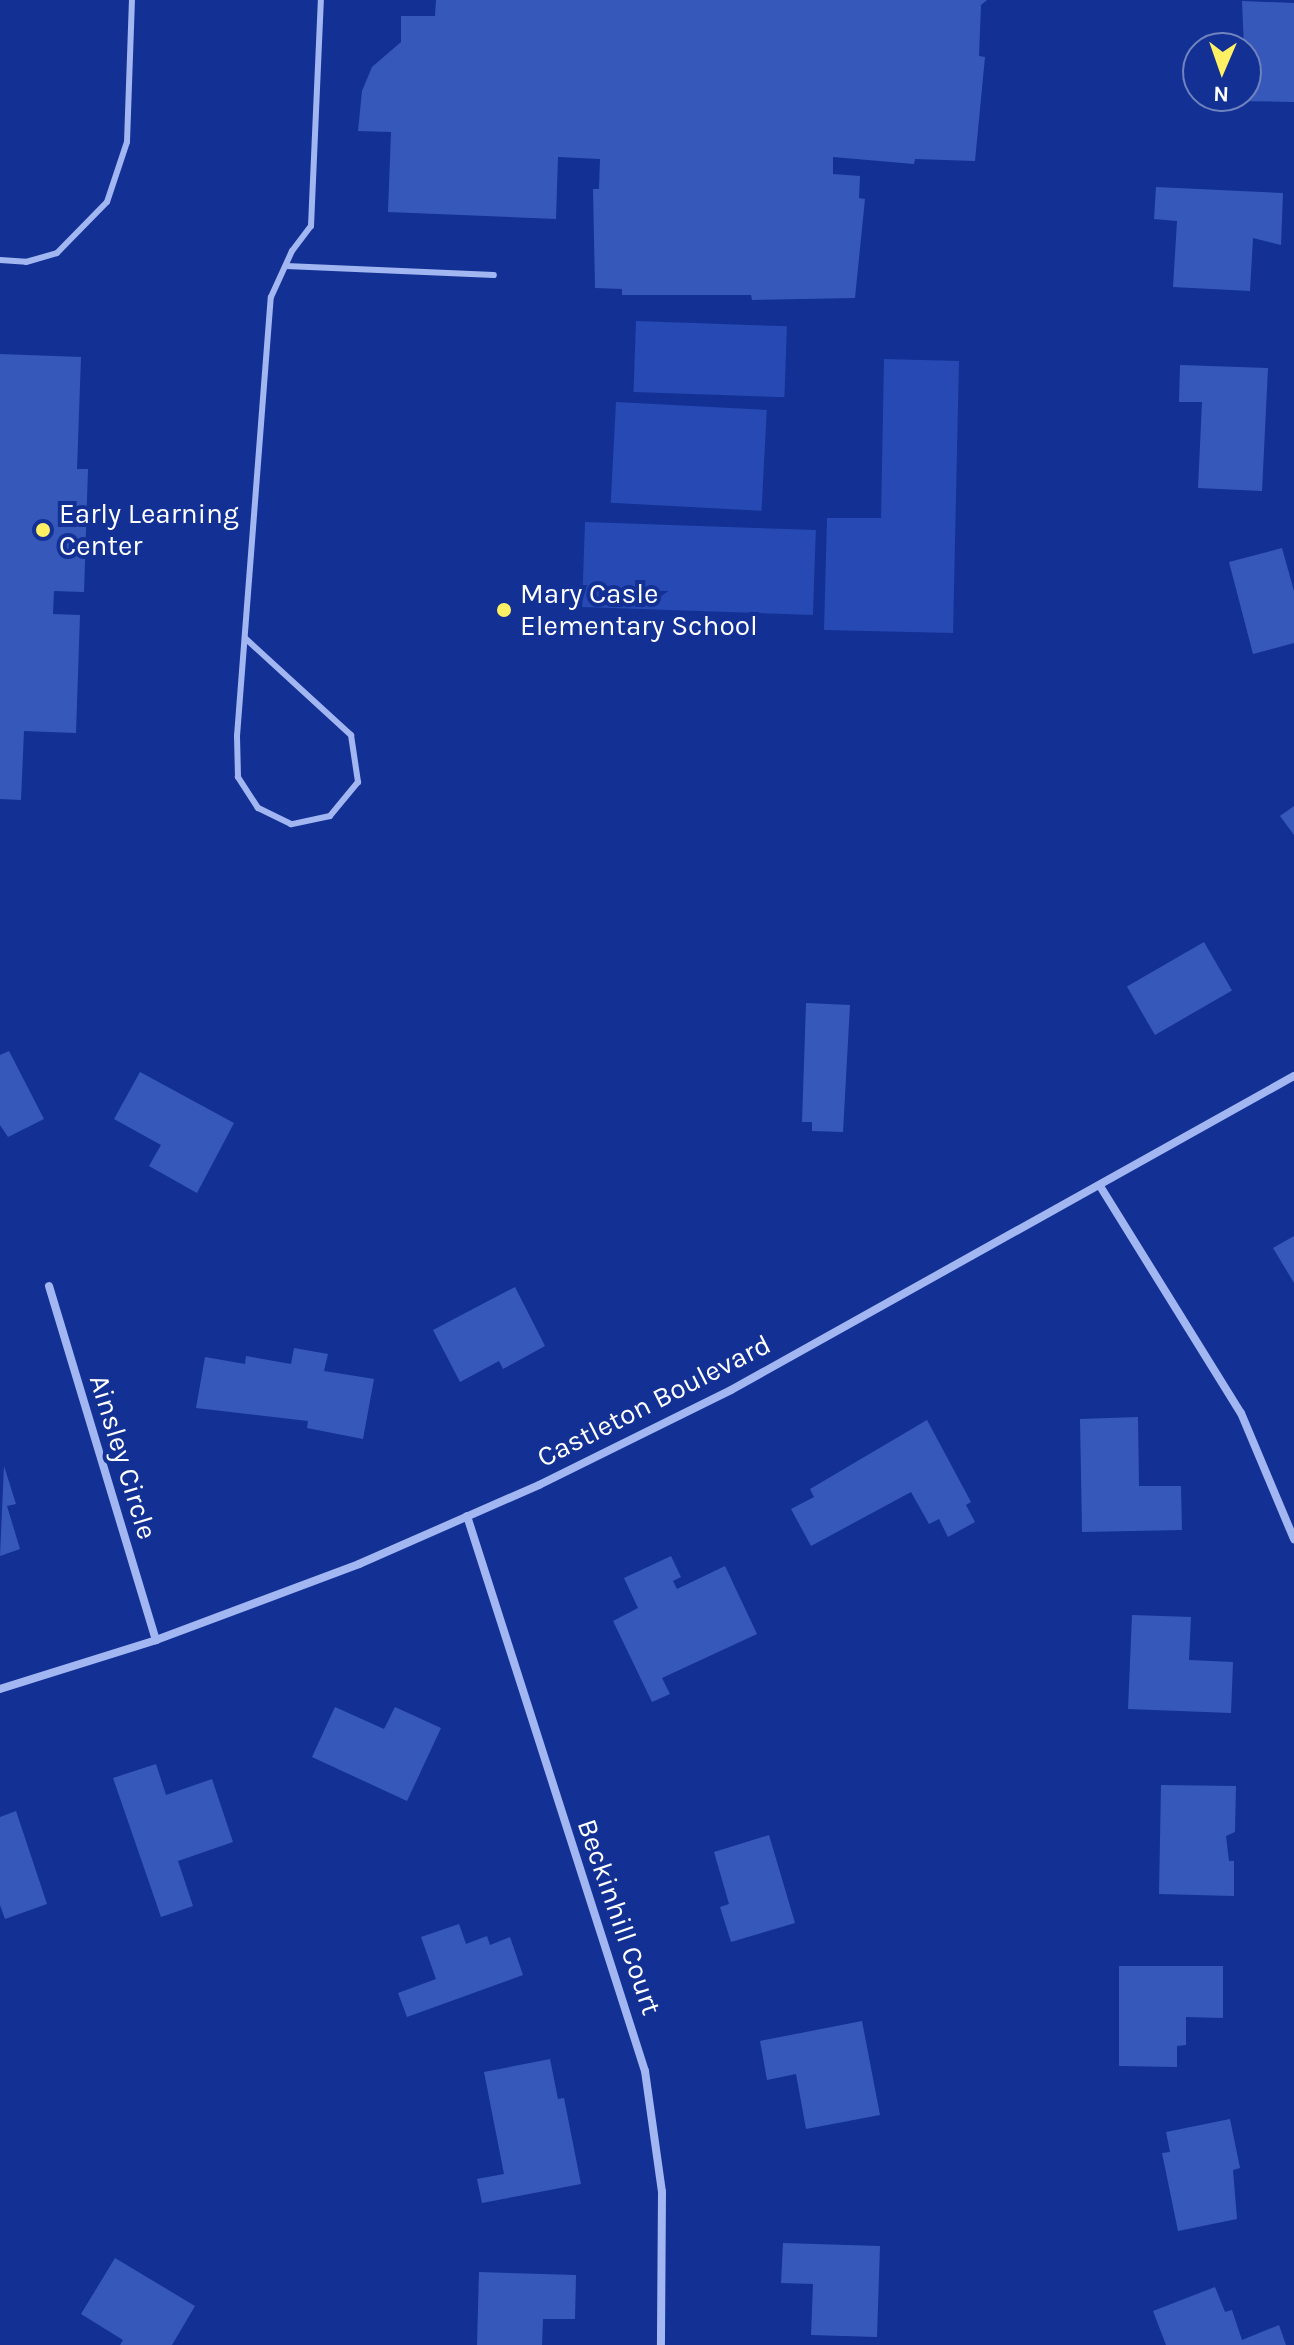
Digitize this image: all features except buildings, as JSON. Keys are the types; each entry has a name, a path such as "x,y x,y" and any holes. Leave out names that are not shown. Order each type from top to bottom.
{"street":[{"name":"Castleton Boulevard","path":"0,1689 156,1640 359,1564 467,1516 731,1390 1294,1076"},
{"path":"1100,1186 1241,1413 1294,1539"},
{"name":"Ainsley Circle","path":"49,1286 156,1640"},
{"name":"Beckinhill Court","path":"467,1516 645,2071 662,2192 661,2345"}],"lane":[{"path":"0,260 26,262 57,253 107,202 127,142 132,0"},
{"path":"245,638 351,735 358,782 330,816 291,824 258,808 238,777 240,699 271,297 311,226 321,0"},
{"path":"286,266 494,275"}],"shaded area":[{"path":"636,321 787,326 784,397 634,392"},
{"path":"884,359 959,361 953,633 824,630 827,518 881,518"},
{"path":"616,402 767,410 762,511 611,503"},
{"path":"585,522 816,530 813,615 582,607"}],"place":[{"name":"Early Learning Center","path":"43,530"},
{"name":"Mary Casle Elementary School","path":"504,610"}]}
